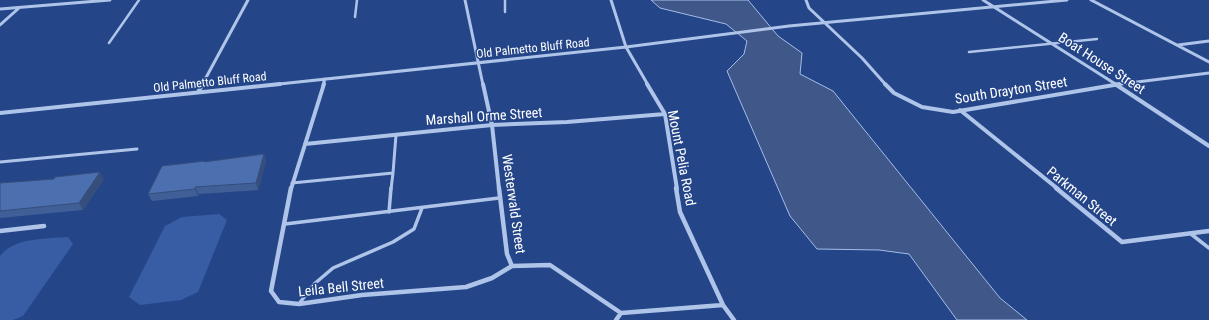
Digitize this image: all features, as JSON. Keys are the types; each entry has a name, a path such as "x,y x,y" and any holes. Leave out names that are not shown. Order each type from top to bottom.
{"street":[{"path":"0,9 110,0"},
{"path":"198,92 248,0"},
{"name":"Westerwald Street","path":"465,0 492,125 499,198 507,254 512,266 550,265 621,313"},
{"name":"Mount Pelia Road","path":"611,0 626,47 665,114 680,212 724,305 734,320"},
{"name":"South Drayton Street","path":"806,0 809,8 862,58 894,93 922,107 953,112 1116,84 1209,73"},
{"name":"Boat House Street","path":"983,0 1116,84 1209,146"},
{"name":"Old Palmetto Bluff Road","path":"0,113 626,47 789,26 995,8 1067,0"},
{"path":"1091,0 1209,62"},
{"path":"0,25 19,7"},
{"path":"1178,45 1209,41"},
{"name":"Leila Bell Street","path":"325,79 292,183 271,291 279,302 299,304 362,295 466,287 492,278 512,266"},
{"name":"Parkman Street","path":"960,110 1122,242 1209,231"},
{"name":"Marshall Orme Street","path":"305,144 492,125 567,122 665,114"},
{"path":"0,231 44,226"},
{"path":"616,320 621,313 724,305"}],"lane":[{"path":"109,42 140,0"},
{"path":"355,17 357,0"},
{"path":"505,0 505,12"},
{"path":"969,52 1097,39"},
{"path":"389,212 396,135"},
{"path":"0,162 137,148"},
{"path":"292,183 393,173"},
{"path":"285,224 499,198"},
{"path":"299,304 313,285 333,268 393,242 414,229 422,208"},
{"path":"1191,234 1209,248"}],"shaded area":[{"path":"651,0 748,0 778,36 802,53 800,74 833,91 1000,298 1027,320 957,320 909,254 879,250 817,249 790,216 727,71 744,54 747,41 726,24 660,8"},
{"path":"219,214 227,220 198,292 181,300 140,305 129,297 165,226 182,217"},
{"path":"68,237 73,244 23,316 13,320 0,320 0,256 6,250 22,242"}],"building":[{"path":"264,154 256,183 195,187 195,189 148,194 162,166"},
{"path":"100,172 79,203 0,211 0,183 54,179 55,177"}]}
